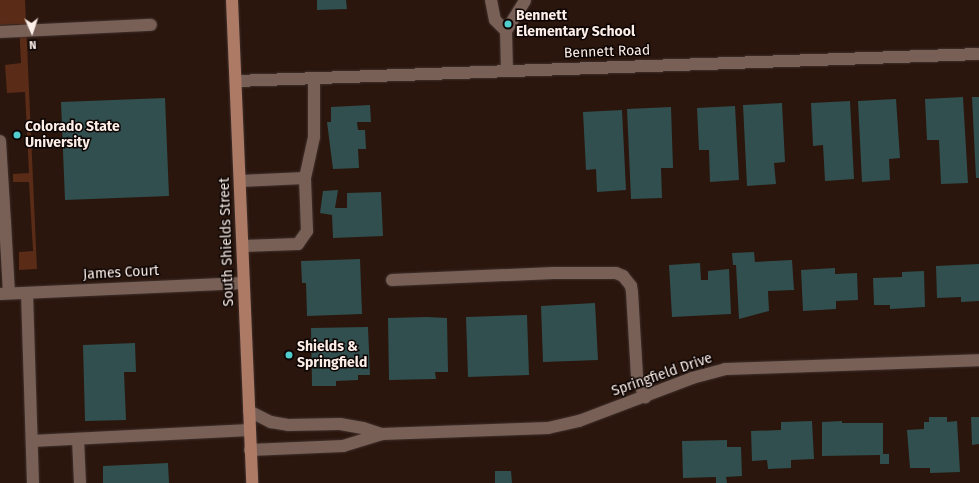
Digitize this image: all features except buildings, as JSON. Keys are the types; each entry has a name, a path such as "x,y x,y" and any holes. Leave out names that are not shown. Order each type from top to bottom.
{"main road":[{"name":"South Shields Street","path":"232,0 252,483"}],"street":[{"path":"491,0 495,20 506,31"},
{"path":"507,71 506,31 525,0"},
{"path":"0,32 151,25"},
{"name":"Bennett Road","path":"236,81 979,54"},
{"path":"243,246 298,244 304,238 307,231 305,178 314,137 314,78"},
{"path":"0,141 4,293"},
{"path":"240,181 305,178"},
{"path":"392,280 554,272 616,273 623,276 631,286 637,377 645,397"},
{"name":"James Court","path":"4,293 244,283"},
{"path":"27,292 34,483"},
{"name":"Springfield Drive","path":"250,450 343,446 382,434 548,428 579,421 692,378 724,369 979,360"},
{"name":"Springfield Drive","path":"249,411 271,422 288,425 340,424 363,428 382,434"},
{"path":"32,441 250,430"},
{"path":"78,439 80,483"}],"shaded area":[{"path":"0,0 25,0 37,269 19,270 19,252 33,251 29,182 13,182 13,174 29,173 25,92 7,93 5,65 21,63 19,24 0,25"}],"place":[{"name":"Bennett Elementary School","path":"508,24"},
{"name":"Colorado State University","path":"17,135"},
{"name":"Shields & Springfield","path":"289,355"}]}
